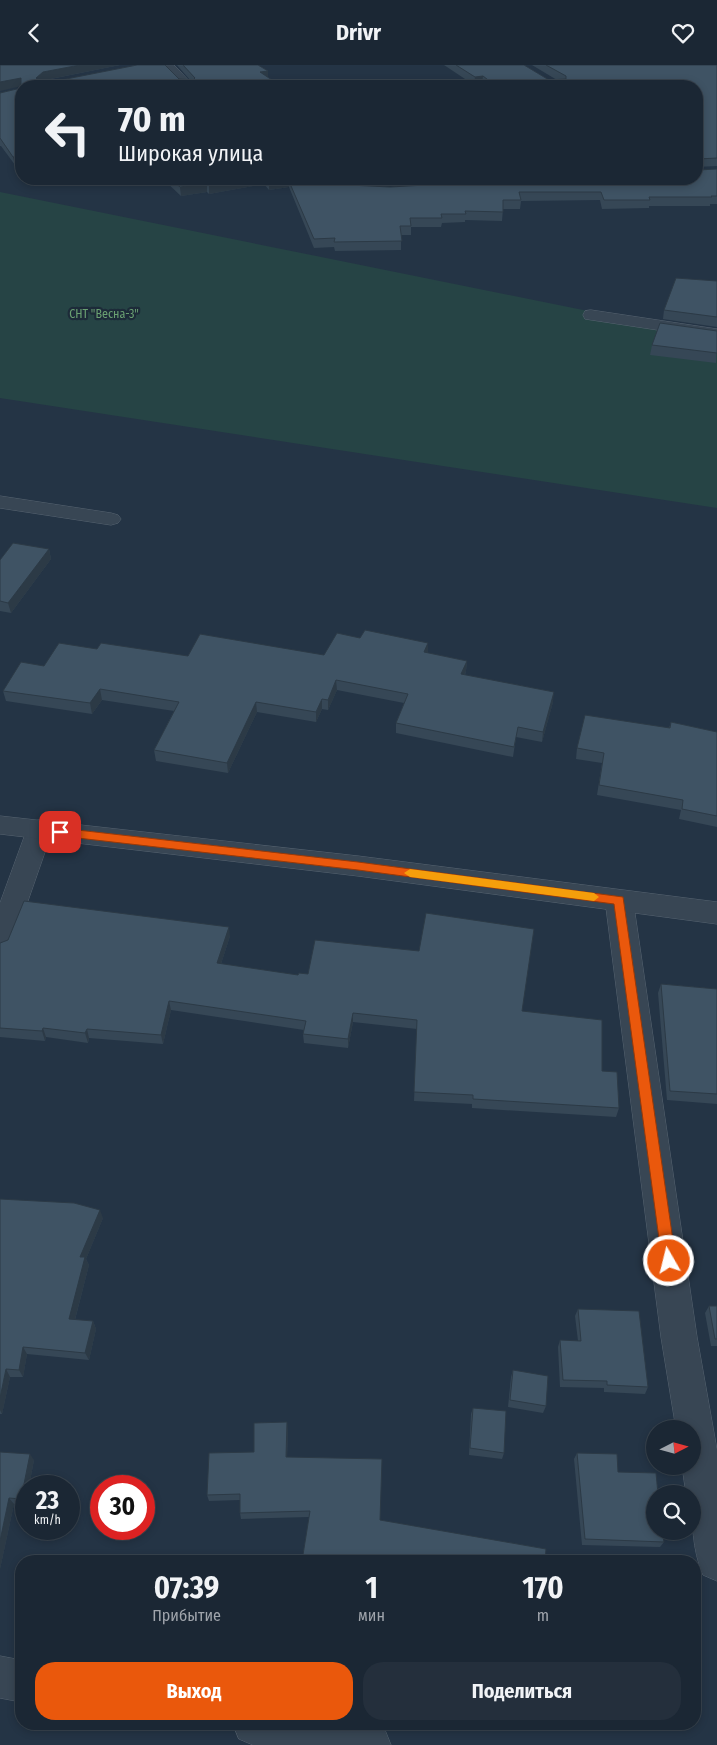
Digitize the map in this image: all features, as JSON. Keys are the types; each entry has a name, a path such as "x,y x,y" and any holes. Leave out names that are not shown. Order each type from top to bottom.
{"street":[{"path":"167,65 182,80"},
{"path":"592,315 717,334"},
{"path":"0,502 111,519"},
{"path":"0,825 358,866 717,913"},
{"path":"0,941 40,829"},
{"path":"619,900 679,1337 717,1561"},
{"path":"0,1677 15,1680"},
{"path":"287,1730 370,1745"}],"green space":[{"name":"СНТ \"Весна-3\"","path":"0,192 593,312 717,334 717,508 0,398"}],"building":[{"path":"0,65 80,65 43,72 36,78 38,80 21,80 21,78 0,82"},
{"path":"137,65 165,65 179,79 193,80 61,80"},
{"path":"183,65 258,65 268,71 260,72 272,80 193,80 195,78"},
{"path":"456,65 524,65 549,80 488,80 483,76 475,77"},
{"path":"546,65 717,65 717,158 703,159 703,80 549,80 566,79 566,76"},
{"path":"15,89 15,157 13,157 0,138 0,93"},
{"path":"717,169 717,196 649,197 650,200 604,200 601,192 519,192 521,200 503,200 503,212 465,211 466,214 441,214 442,218 410,218 411,226 400,226 402,241 334,242 335,238 314,239 291,185 390,187 426,185 703,185 703,170"},
{"path":"178,185 194,185 180,187"},
{"path":"676,278 717,281 717,317 664,310"},
{"path":"660,323 717,331 717,353 652,345"},
{"path":"13,543 49,549 8,603 0,601 0,560"},
{"path":"365,630 428,643 424,652 467,661 461,674 554,692 543,732 518,727 514,747 396,723 408,694 336,680 328,700 322,699 316,712 256,702 227,763 154,750 179,702 100,689 90,703 3,691 21,662 44,666 59,643 97,649 101,643 188,656 200,634 324,655 337,633 360,638"},
{"path":"585,715 670,728 671,722 717,732 717,816 682,809 683,800 599,785 604,753 577,748"},
{"path":"24,901 229,927 217,963 298,975 299,973 308,974 315,940 419,951 426,913 534,929 522,1011 602,1020 602,1071 617,1072 619,1108 473,1099 473,1095 414,1092 417,1020 353,1013 348,1039 303,1034 306,1021 169,1001 161,1035 87,1029 85,1033 43,1028 42,1031 0,1028 0,943 8,940"},
{"path":"661,984 717,989 717,1094 670,1091"},
{"path":"0,1199 74,1203 100,1210 80,1257 85,1257 69,1319 93,1321 85,1353 23,1347 19,1370 6,1369 0,1398"},
{"path":"709,1306 717,1306 717,1339 715,1339"},
{"path":"578,1309 639,1311 648,1387 607,1385 607,1381 563,1380 560,1340 581,1341"},
{"path":"513,1370 548,1376 546,1406 510,1400"},
{"path":"473,1408 506,1411 504,1453 470,1448"},
{"path":"287,1422 286,1457 382,1459 380,1520 546,1549 546,1555 303,1555 310,1511 240,1513 240,1494 207,1495 209,1453 254,1452 254,1423"},
{"path":"0,1452 30,1454 26,1475 15,1475 15,1498 9,1498 0,1541"},
{"path":"577,1453 617,1454 618,1472 656,1475 657,1485 646,1485 646,1540 664,1540 664,1542 585,1539"}],"slow traffic":[{"path":"410,873 594,897"}],"route":[{"path":"60,832 358,866 619,900 669,1261"}]}
